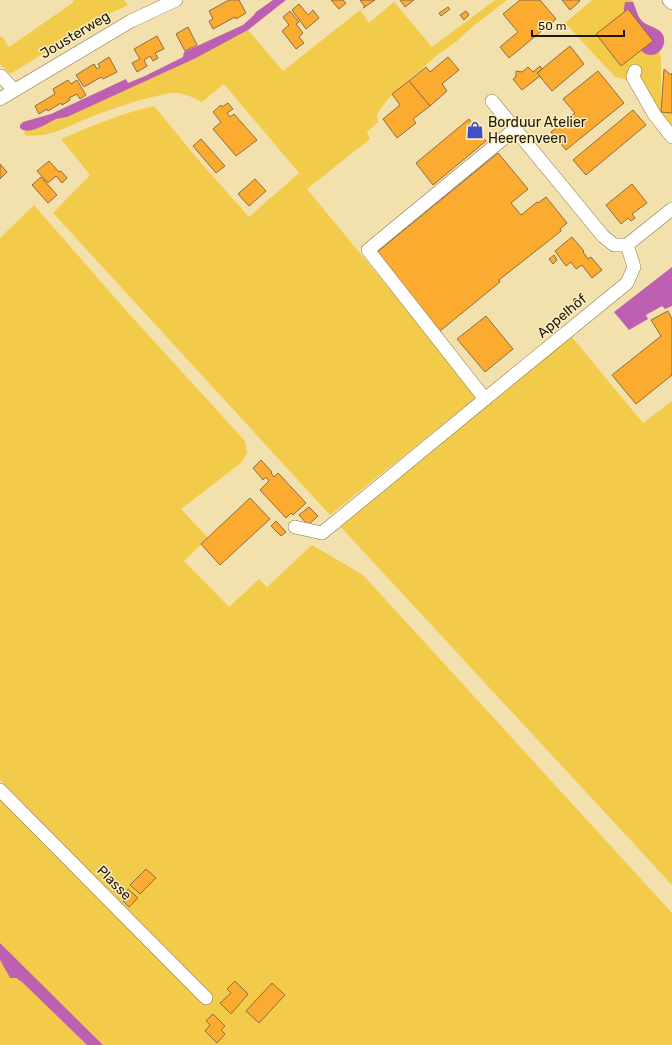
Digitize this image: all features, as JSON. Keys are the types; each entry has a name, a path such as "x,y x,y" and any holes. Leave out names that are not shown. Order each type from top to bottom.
{"street":[{"name":"Jousterweg","path":"0,99 131,21 176,0"},
{"path":"669,0 672,3"},
{"path":"635,71 633,77 654,114 672,137"},
{"path":"1,76 14,90"},
{"path":"492,101 603,236 614,245 627,245 672,209"},
{"path":"485,399 368,250 515,129"},
{"name":"Appelhôf","path":"295,527 322,533 627,283 634,267 627,245"},
{"name":"Plasse","path":"0,790 206,998"}],"shaded area":[{"path":"73,0 124,0 128,5 109,14 10,74 0,64 0,37 2,36 9,47 74,2"},
{"path":"273,0 286,0 248,30 196,58 67,117 56,119 28,131 20,128 20,125 23,122 51,114 126,79 128,83 183,57 184,52 243,25 256,12"},
{"path":"495,0 507,0 472,27 457,41 436,56 388,99 377,114 378,122 367,132 370,139 307,189 478,396 330,515 53,213 90,175 61,139 119,116 154,106 196,157 249,217 299,173 224,84 202,102 183,94 170,93 117,107 48,134 33,136 25,135 24,131 40,127 53,120 67,117 195,58 248,30 283,71 360,10 369,23 394,2 432,47"},
{"path":"592,0 632,0 633,2 625,2 656,54 659,51 661,58 661,110 672,111 672,141 628,80 615,77 565,23"},
{"path":"625,2 633,2 640,19 647,25 659,30 663,35 663,47 658,53 650,55 642,52 631,33 626,19 624,12"},
{"path":"34,205 130,315 245,441 247,453 242,462 181,509 208,538 184,561 229,607 259,579 267,587 312,545 363,575 672,913 672,1045 103,1045 0,943 0,796 204,1002 211,993 0,780 0,238"},
{"path":"672,267 672,306 665,309 662,306 646,315 648,319 629,330 614,312"},
{"path":"571,336 643,423 672,401 672,885 338,524"},
{"path":"0,943 103,1045 87,1045 22,982 16,978 10,978 0,960"},
{"path":"0,960 10,978 16,978 22,982 87,1045 0,1045"}],"building":[{"path":"229,0 239,0 246,13 213,29 209,21 213,19 209,11"},
{"path":"331,0 343,0 346,3 339,9"},
{"path":"360,0 375,0 365,7"},
{"path":"400,0 414,0 405,7"},
{"path":"520,0 540,0 556,19 509,58 500,47 518,32 503,14"},
{"path":"562,0 579,0 580,1 570,10"},
{"path":"299,4 308,15 313,10 319,18 306,29 292,10"},
{"path":"448,7 450,9 441,16 439,13"},
{"path":"628,9 653,41 621,66 596,34"},
{"path":"290,11 299,22 296,24 303,33 299,37 304,43 296,49 282,31 289,25 283,17"},
{"path":"466,11 469,15 464,20 460,15"},
{"path":"188,27 197,45 185,51 176,34"},
{"path":"157,36 164,49 155,53 158,58 153,61 150,56 144,60 147,66 137,72 132,63 140,59 134,49"},
{"path":"570,46 584,64 552,91 537,73"},
{"path":"109,57 117,72 103,79 101,77 84,87 76,75 94,64 97,69 100,67 98,64"},
{"path":"448,57 459,70 442,84 447,91 430,106 409,81 426,67 430,72"},
{"path":"540,66 542,69 537,73 540,76 522,90 513,79 516,77 516,71 522,72 528,67 533,72"},
{"path":"664,69 671,75 672,73 672,113 661,112"},
{"path":"598,71 624,103 566,150 551,132 575,113 563,99"},
{"path":"68,80 71,84 77,80 86,95 80,99 77,94 69,98 70,100 62,105 61,103 48,111 47,109 39,114 35,106 55,94 53,89"},
{"path":"409,81 430,106 413,119 416,123 397,138 383,119 400,105 392,94"},
{"path":"228,103 233,109 227,113 230,117 234,114 257,140 236,156 213,129 221,122 213,112 221,105 222,107"},
{"path":"633,110 646,125 586,175 573,160"},
{"path":"469,119 486,141 433,185 416,163"},
{"path":"201,139 225,166 216,173 193,146"},
{"path":"498,153 528,189 511,203 521,215 537,202 538,203 546,197 567,223 560,229 561,231 499,280 500,282 440,331 376,253"},
{"path":"49,161 67,178 62,183 56,176 48,183 37,171"},
{"path":"0,164 7,172 0,179"},
{"path":"41,177 57,195 48,203 32,185"},
{"path":"255,179 266,191 249,206 238,194"},
{"path":"632,184 647,203 632,214 635,218 631,221 628,218 621,224 606,205"},
{"path":"572,237 584,251 583,252 588,259 591,257 602,270 592,278 582,265 576,269 571,262 566,266 555,251"},
{"path":"554,255 557,260 553,264 549,259"},
{"path":"668,311 672,319 672,375 636,404 612,375 661,336 651,320"},
{"path":"486,316 513,349 485,372 457,339"},
{"path":"261,460 272,472 271,473 274,477 278,473 306,503 293,515 291,513 286,518 260,490 269,481 266,477 263,480 253,468"},
{"path":"250,498 270,519 220,565 201,544"},
{"path":"309,507 318,516 308,525 299,515"},
{"path":"276,521 286,532 281,536 271,526"},
{"path":"146,869 156,878 140,894 130,885"},
{"path":"128,889 138,898 129,907 123,901 126,898 123,895"},
{"path":"235,981 248,994 231,1014 220,1003 231,993 227,989"},
{"path":"272,983 285,995 259,1023 246,1011"},
{"path":"213,1014 225,1026 221,1030 225,1034 217,1043 205,1031 210,1025 206,1021"}],"place":[{"name":"Borduur Atelier Heerenveen","path":"475,130"}]}
